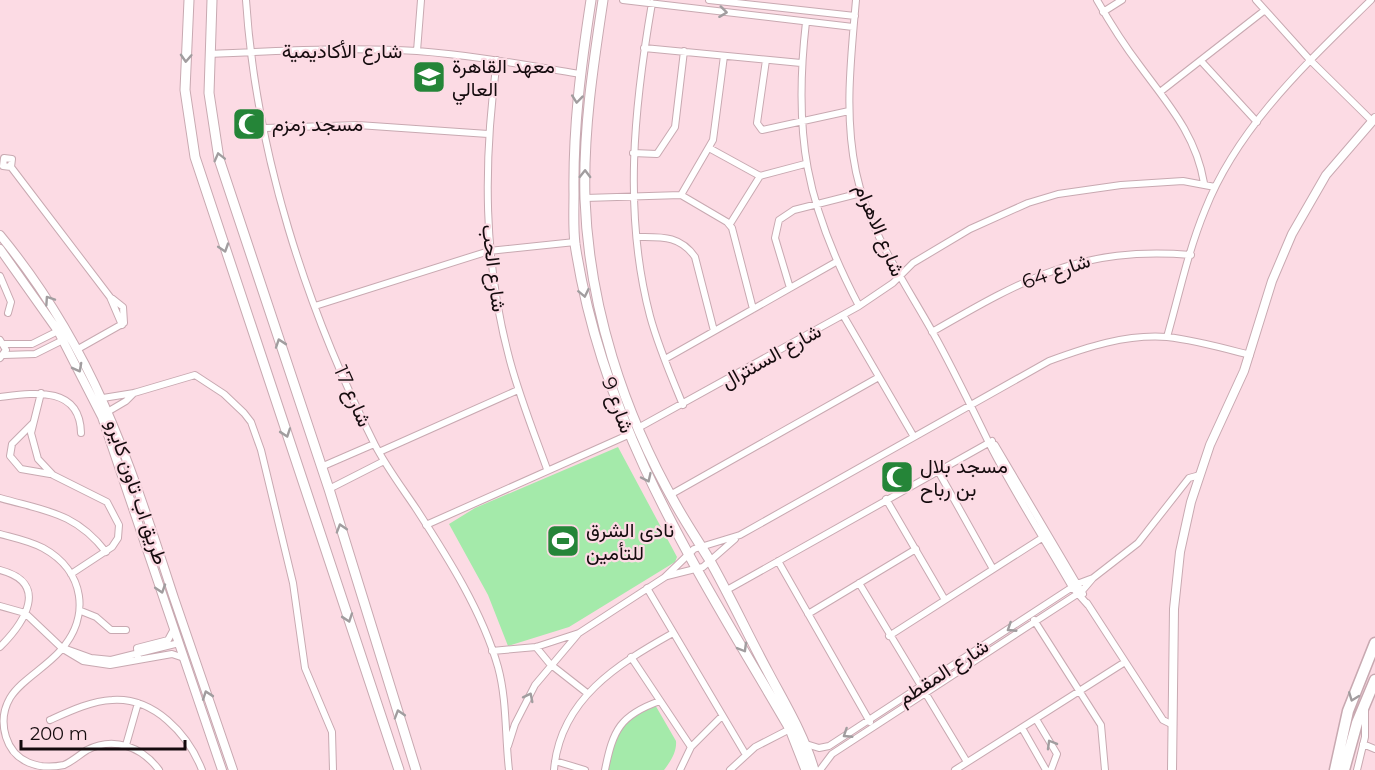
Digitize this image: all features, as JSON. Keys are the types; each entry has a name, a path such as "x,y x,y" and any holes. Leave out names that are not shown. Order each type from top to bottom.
{"main road":[{"path":"189,0 185,90 195,157 399,770"},
{"path":"212,0 210,106 221,165 329,489 416,770"},
{"name":"شارع 9","path":"591,0 580,74 574,144 575,242 591,326 628,435 662,507 790,729 806,770"},
{"name":"شارع 9","path":"603,0 588,112 585,198 590,254 600,308 620,381 638,428 670,495 710,561 805,743 814,770"},
{"path":"662,507 670,509 676,506"},
{"path":"1335,770 1348,711 1375,643"},
{"path":"1344,770 1364,704 1375,680"},
{"path":"796,770 802,757"}],"street":[{"name":"شارع 17","path":"246,0 250,52 265,128 285,216 315,306 374,444 462,586 492,651 504,698 509,770"},
{"path":"417,51 421,0"},
{"path":"623,0 853,27"},
{"path":"709,0 855,16"},
{"name":"شارع الاهرام","path":"856,0 849,111 861,193 880,239 990,440 1079,593 1163,720 1173,725"},
{"path":"1097,0 1103,12 1183,122 1193,143 1204,183"},
{"path":"1103,12 1122,0"},
{"path":"1172,770 1172,647 1175,590 1187,517 1200,475 1250,355 1278,266 1300,217 1336,161 1373,120 1310,60 1256,0"},
{"path":"1167,337 1205,209 1215,187 1257,122 1284,86 1370,0"},
{"path":"652,3 644,48 633,153 633,196 647,302 665,360 683,405"},
{"path":"1160,92 1265,10"},
{"path":"806,22 801,63 801,123 806,164 815,205 836,262 859,306"},
{"path":"644,48 801,63"},
{"name":"شارع الأكاديمية","path":"210,54 337,49 417,51 497,60 580,74"},
{"path":"633,153 657,154 675,127 684,51"},
{"path":"681,195 713,140 724,56"},
{"name":"شارع الحب","path":"497,60 488,135 489,251 503,333 518,390 547,469"},
{"path":"766,60 758,128 767,131 849,111"},
{"path":"1201,62 1257,122"},
{"path":"265,128 369,125 488,135"},
{"path":"709,148 760,176"},
{"path":"11,167 2,167 2,155 12,159 11,167 110,297 123,307 125,318 122,325 78,349 58,331 32,344 3,342 2,356 35,354 63,340"},
{"path":"730,224 760,176 806,164"},
{"name":"شارع السنترال","path":"638,428 859,306 886,289 913,263 970,229 1028,203 1089,188 1183,181 1204,183 1215,187"},
{"path":"790,288 775,238 775,230 785,214 861,193"},
{"path":"585,198 681,195 730,224 753,309"},
{"name":"طريق اب تاون كايرو","path":"0,235 48,298 78,349 109,411 232,770"},
{"path":"637,237 668,237 690,250 695,257 714,331"},
{"path":"315,306 489,251 575,242"},
{"name":"طريق اب تاون كايرو","path":"0,249 58,331 95,402 115,452 222,770"},
{"name":"شارع 64","path":"932,332 1014,285 1071,263 1130,253 1191,255"},
{"path":"665,360 836,262"},
{"path":"0,276 3,293 11,306 8,313"},
{"path":"843,315 914,437"},
{"path":"665,577 696,568 710,561 740,535 1049,361 1083,348 1120,340 1167,337 1250,355"},
{"path":"103,398 123,392 134,393 195,375 224,394 251,422 264,459 293,582 305,668 329,722 333,770"},
{"path":"670,495 879,377"},
{"path":"379,452 518,390"},
{"path":"41,393 33,422 32,438 35,453 42,465 53,475"},
{"path":"0,397 41,393 58,396 69,404 79,422 81,433"},
{"path":"109,411 126,401 134,393"},
{"path":"33,422 12,444 10,456 21,469 53,475 100,497 113,509 119,534 116,543 71,574"},
{"path":"426,525 547,469 628,435"},
{"path":"725,591 990,440"},
{"path":"321,467 374,444"},
{"path":"329,489 384,461"},
{"path":"937,470 993,569"},
{"path":"1079,593 1093,578 1138,543 1187,480 1200,475"},
{"path":"0,498 60,514 83,527 106,552"},
{"path":"886,499 945,600"},
{"path":"0,534 45,549 71,574 78,588 81,611 63,648 10,697 3,717 13,752 29,765 49,768 66,764 96,746 126,745 149,758 159,770"},
{"path":"507,751 515,724 528,698 550,664 579,633 665,577 689,554 702,547 740,535"},
{"path":"889,636 1045,536"},
{"path":"808,614 916,549"},
{"path":"778,561 873,727"},
{"path":"0,570 17,576 26,584 30,599 25,613 0,647"},
{"path":"1075,586 1093,578"},
{"path":"859,583 919,687 967,762"},
{"name":"شارع المقطم","path":"805,743 814,748 824,748 1075,586"},
{"path":"647,588 746,755"},
{"name":"شارع المقطم","path":"820,770 832,754 1079,593"},
{"path":"0,606 25,613 63,648 104,660 176,654 184,658"},
{"path":"81,611 99,619 111,630 126,630"},
{"path":"1031,615 1103,730 1105,770"},
{"path":"137,657 165,644 172,637 174,628"},
{"path":"492,651 536,647 579,633"},
{"path":"554,770 567,723 587,693 631,657 674,633"},
{"path":"165,644 179,643"},
{"path":"165,644 168,655"},
{"path":"536,647 550,664 587,693"},
{"path":"631,657 691,747"},
{"path":"955,770 1125,662"},
{"path":"50,720 106,700 138,703 155,711 175,727 190,747 202,770"},
{"path":"605,770 613,738 622,723 634,712 660,701"},
{"path":"126,745 138,703"},
{"path":"1357,770 1366,721 1364,704"},
{"path":"202,711 217,741 224,744"},
{"path":"680,770 691,747 722,716"},
{"path":"1022,728 1048,770 1057,754 1036,719"},
{"path":"730,770 766,740 790,729"},
{"path":"1363,744 1375,749"},
{"path":"555,761 585,770"}],"green space":[{"name":"نادى الشرق للتأمين","path":"618,447 677,557 675,562 569,627 508,646 488,595 449,524 475,508"},
{"path":"654,703 676,741 674,753 664,770 606,770 609,745 617,728 632,715"}],"place":[{"name":"معهد القاهرة العالي","path":"429,77"},
{"name":"مسجد زمزم","path":"249,124"},
{"name":"مسجد بلال بن رباح","path":"897,477"},
{"name":"نادى الشرق للتأمين","path":"563,541"}]}
